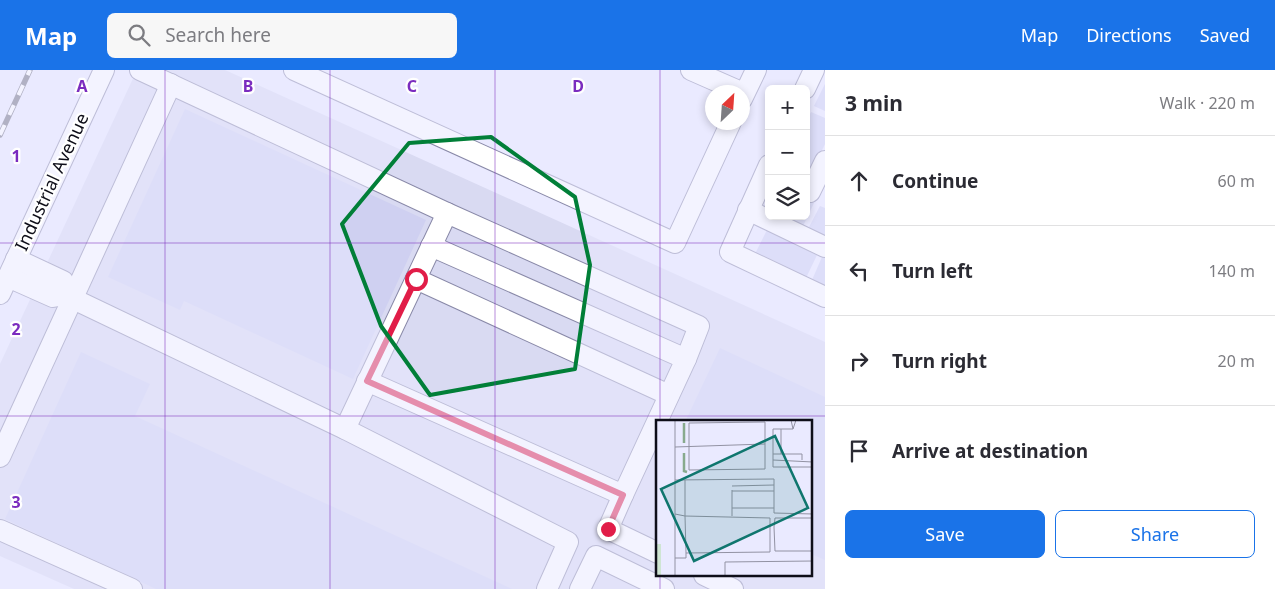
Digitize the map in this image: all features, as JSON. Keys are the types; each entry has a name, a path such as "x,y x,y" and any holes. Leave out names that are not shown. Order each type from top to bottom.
{"street":[{"name":"Industrial Avenue","path":"4,285 104,70"},
{"path":"140,70 447,213 699,326 658,420"},
{"path":"294,70 675,243 727,130"},
{"path":"691,70 722,85"},
{"path":"748,85 756,70"},
{"path":"808,85 814,70"},
{"path":"0,457 68,297 171,84"},
{"path":"814,194 825,161"},
{"path":"766,175 730,252 825,296"},
{"path":"748,210 825,247"},
{"path":"345,429 447,213"},
{"path":"431,246 686,359"},
{"path":"16,259 63,281 68,297"},
{"path":"416,279 669,395"},
{"path":"4,285 53,297 68,297 345,429 568,542 547,589"},
{"path":"367,381 623,495"},
{"path":"656,423 608,529 656,552"},
{"path":"0,530 132,589"},
{"path":"580,589 596,556 664,589"},
{"path":"706,576 733,589"}],"highlighted area":[{"path":"491,137 575,197 590,265 575,369 430,395 381,326 342,224 409,143"}],"shaded area":[{"path":"137,70 225,70 825,342 825,589 74,589 0,556 0,364"}],"building":[{"path":"825,84 825,111 814,106"},
{"path":"185,109 426,220 353,379 184,301 180,310 108,277"},
{"path":"811,112 825,118 825,144 810,175 810,130"},
{"path":"810,201 814,203 810,211"},
{"path":"820,206 825,208 825,237 808,229"},
{"path":"790,220 806,220 803,226"},
{"path":"767,230 817,255 806,278 755,254"},
{"path":"822,257 825,258 825,287 812,280"},
{"path":"720,348 825,397 825,560 812,554 812,420 686,420"},
{"path":"81,352 150,384 135,416 512,589 156,589 5,519"}],"railway":[{"path":"0,135 30,70"}],"route":[{"path":"416,279 367,381 623,495 608,529"}]}
